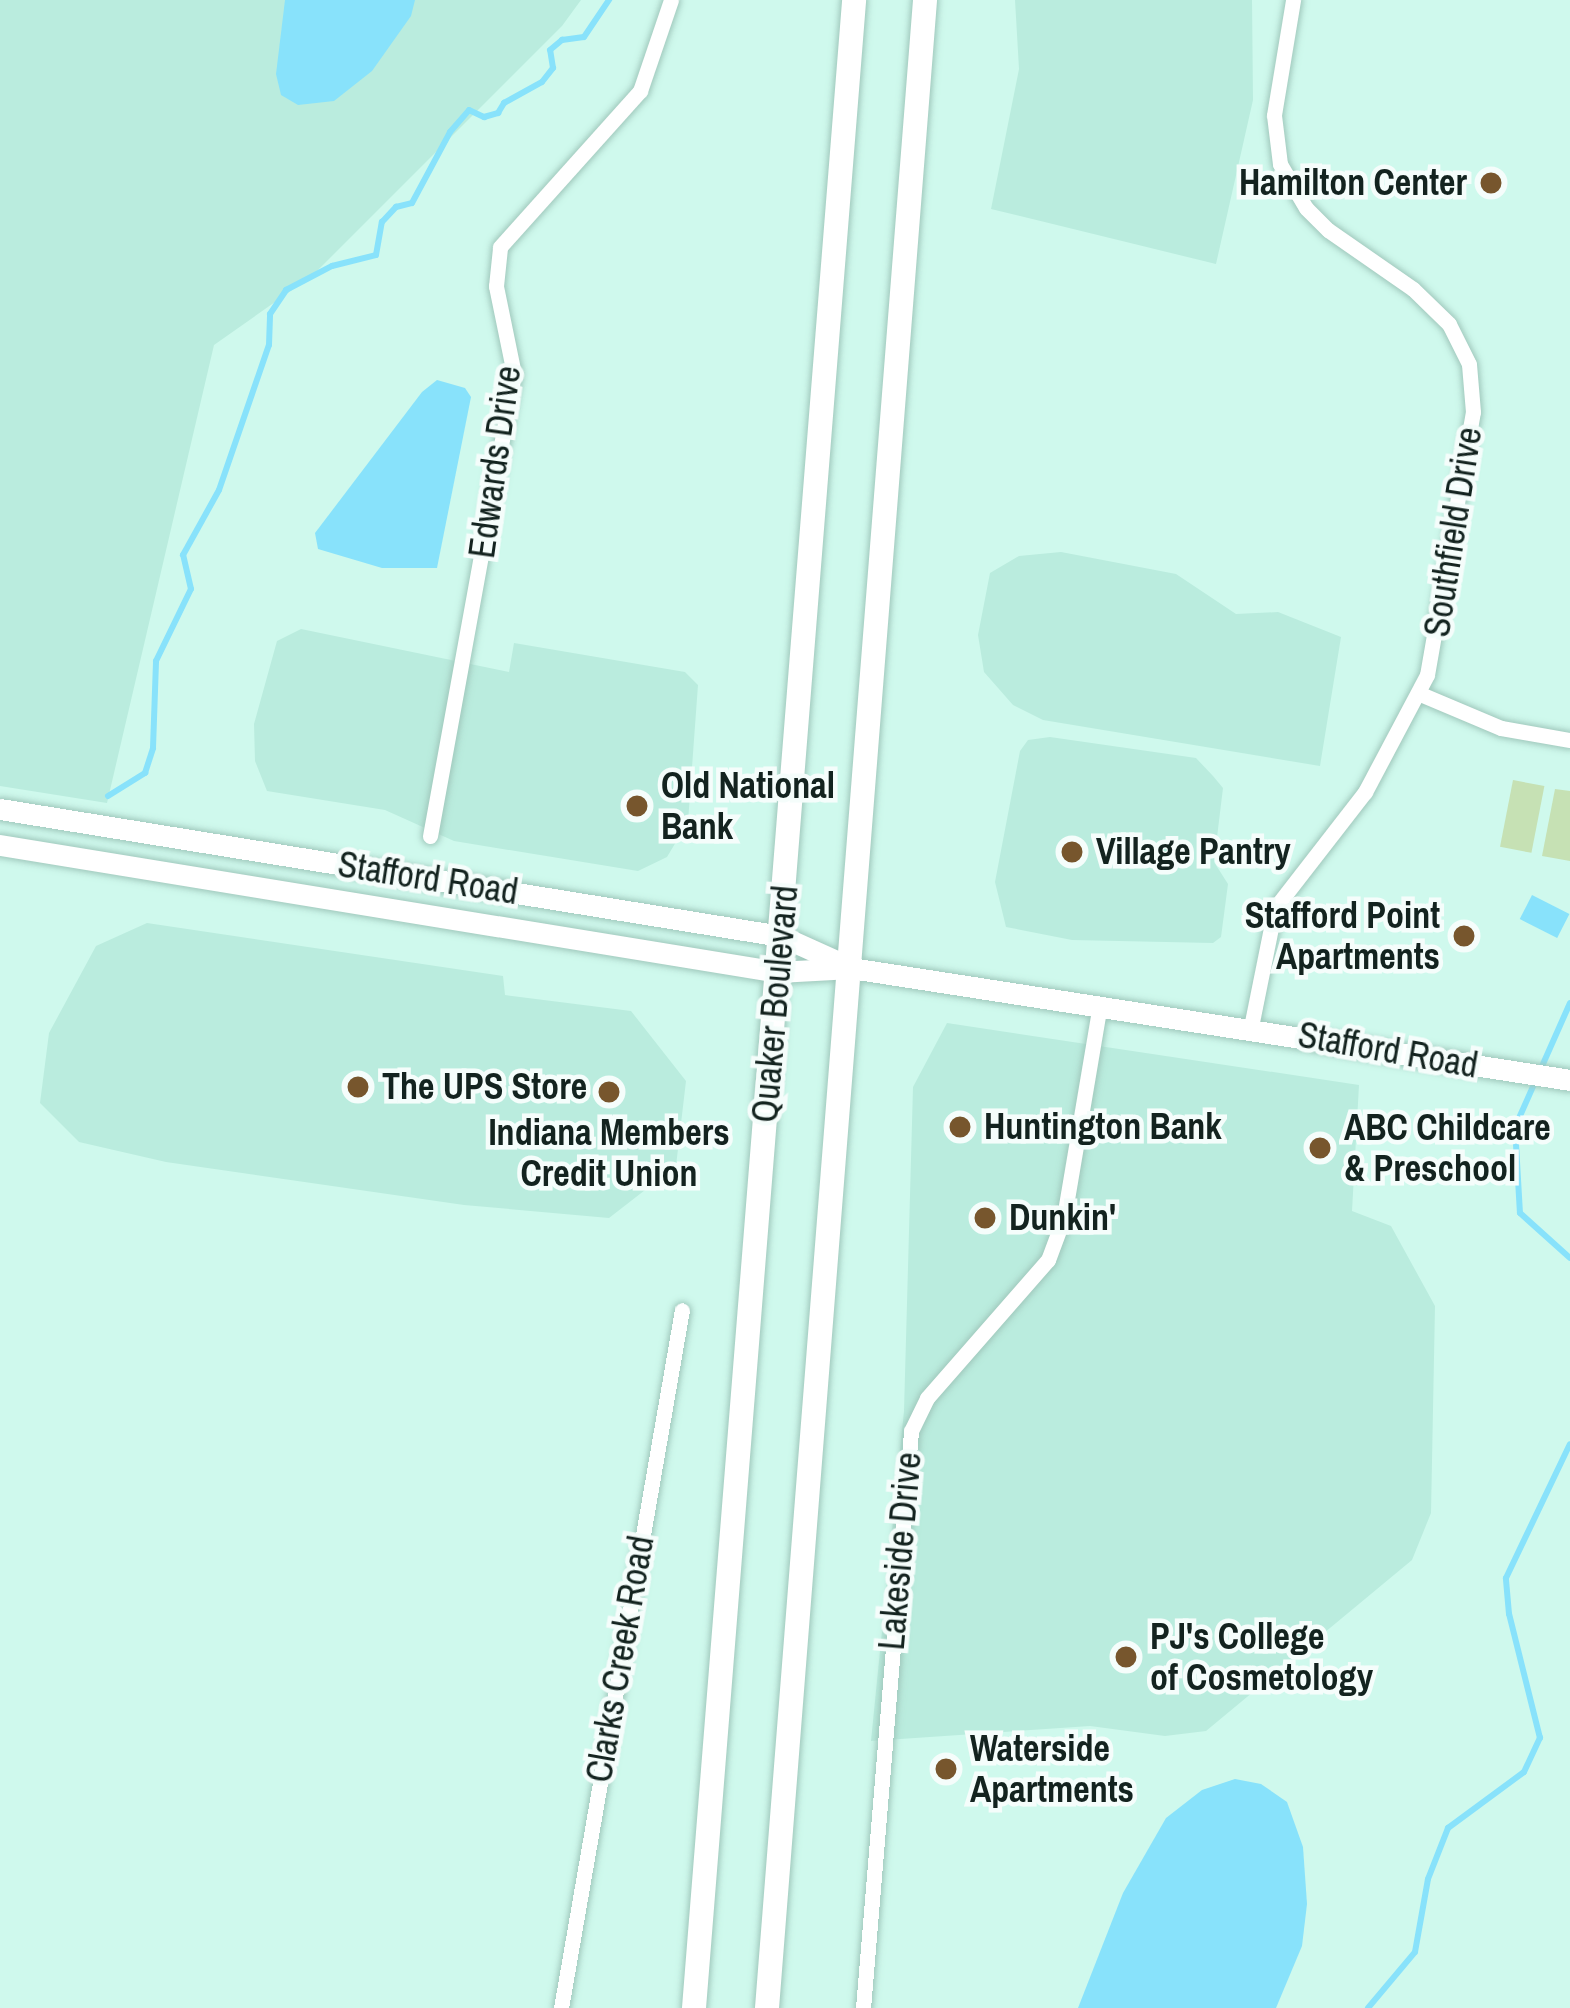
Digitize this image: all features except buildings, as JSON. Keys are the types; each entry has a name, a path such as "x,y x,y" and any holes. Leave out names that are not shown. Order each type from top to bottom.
{"main road":[{"name":"Quaker Boulevard","path":"694,2008 854,0"},
{"name":"Quaker Boulevard","path":"767,2008 925,0"},
{"name":"Stafford Road","path":"0,809 781,936 851,968"},
{"name":"Stafford Road","path":"0,845 778,972 851,968 1570,1080"}],"street":[{"name":"Edwards Drive","path":"430,836 514,374 496,286 500,247 640,91 671,0"},
{"name":"Southfield Drive","path":"1251,1027 1275,908 1365,792 1418,693 1434,649 1470,442 1473,386 1462,344 1437,309 1328,230 1306,208 1280,164 1274,115 1293,0"},
{"path":"1418,693 1501,728 1570,740"},
{"name":"Lakeside Drive","path":"863,2008 911,1431 927,1398 1048,1261 1064,1217 1100,1004"},
{"name":"Clarks Creek Road","path":"561,2008 682,1310"}],"shaded area":[{"path":"0,0 581,0 562,26 312,276 214,345 107,803 0,786"},
{"path":"1015,0 1252,0 1253,100 1216,264 991,209 1019,69"},
{"path":"1061,552 1176,574 1236,614 1278,612 1341,637 1320,766 1043,720 1013,705 984,672 978,635 990,573 1019,556"},
{"path":"301,629 509,672 514,643 685,672 698,685 688,822 667,857 638,871 454,841 385,810 267,791 255,761 254,724 277,641"},
{"path":"1050,737 1196,758 1213,776 1223,788 1214,862 1228,884 1221,937 1213,943 1072,940 1006,927 995,882 1020,751 1028,740"},
{"path":"1513,780 1544,786 1531,853 1500,847"},
{"path":"1555,789 1570,791 1570,861 1542,856"},
{"path":"147,923 503,976 505,995 631,1011 686,1081 676,1166 609,1218 464,1205 166,1162 79,1142 40,1103 49,1033 96,946"},
{"path":"947,1023 1359,1085 1352,1211 1391,1226 1435,1306 1431,1513 1412,1560 1206,1731 1165,1736 1090,1726 871,1741 904,1411 913,1087"}],"water":[{"path":"285,0 415,0 411,16 372,71 334,101 298,105 281,95 276,74"},
{"path":"437,380 465,388 471,397 437,568 382,568 318,549 315,533 422,392"},
{"path":"1532,895 1569,914 1557,938 1520,919"},
{"path":"1235,1779 1261,1784 1287,1802 1303,1847 1307,1904 1302,1946 1276,2008 1078,2008 1123,1893 1166,1818 1202,1790"}],"waterway":[{"path":"108,796 145,773 153,748 156,661 191,589 183,555 219,490 269,345 270,314 286,290 332,266 376,255 382,222 396,207 412,203 450,132 469,110 484,117 498,113 504,103 542,82 553,68 550,50 562,40 584,37 609,0"},
{"path":"1570,1003 1515,1127 1520,1213 1570,1258"},
{"path":"1368,2008 1415,1952 1428,1879 1448,1828 1524,1772 1540,1738 1509,1614 1506,1578 1570,1444"}],"place":[{"name":"Hamilton Center","path":"1491,183"},
{"name":"Old National Bank","path":"637,806"},
{"name":"Village Pantry","path":"1072,852"},
{"name":"Stafford Point Apartments","path":"1464,936"},
{"name":"The UPS Store","path":"358,1087"},
{"name":"Indiana Members Credit Union","path":"609,1092"},
{"name":"Huntington Bank","path":"960,1127"},
{"name":"ABC Childcare & Preschool","path":"1320,1148"},
{"name":"Dunkin'","path":"985,1218"},
{"name":"PJ's College of Cosmetology","path":"1126,1657"},
{"name":"Waterside Apartments","path":"946,1769"}]}
